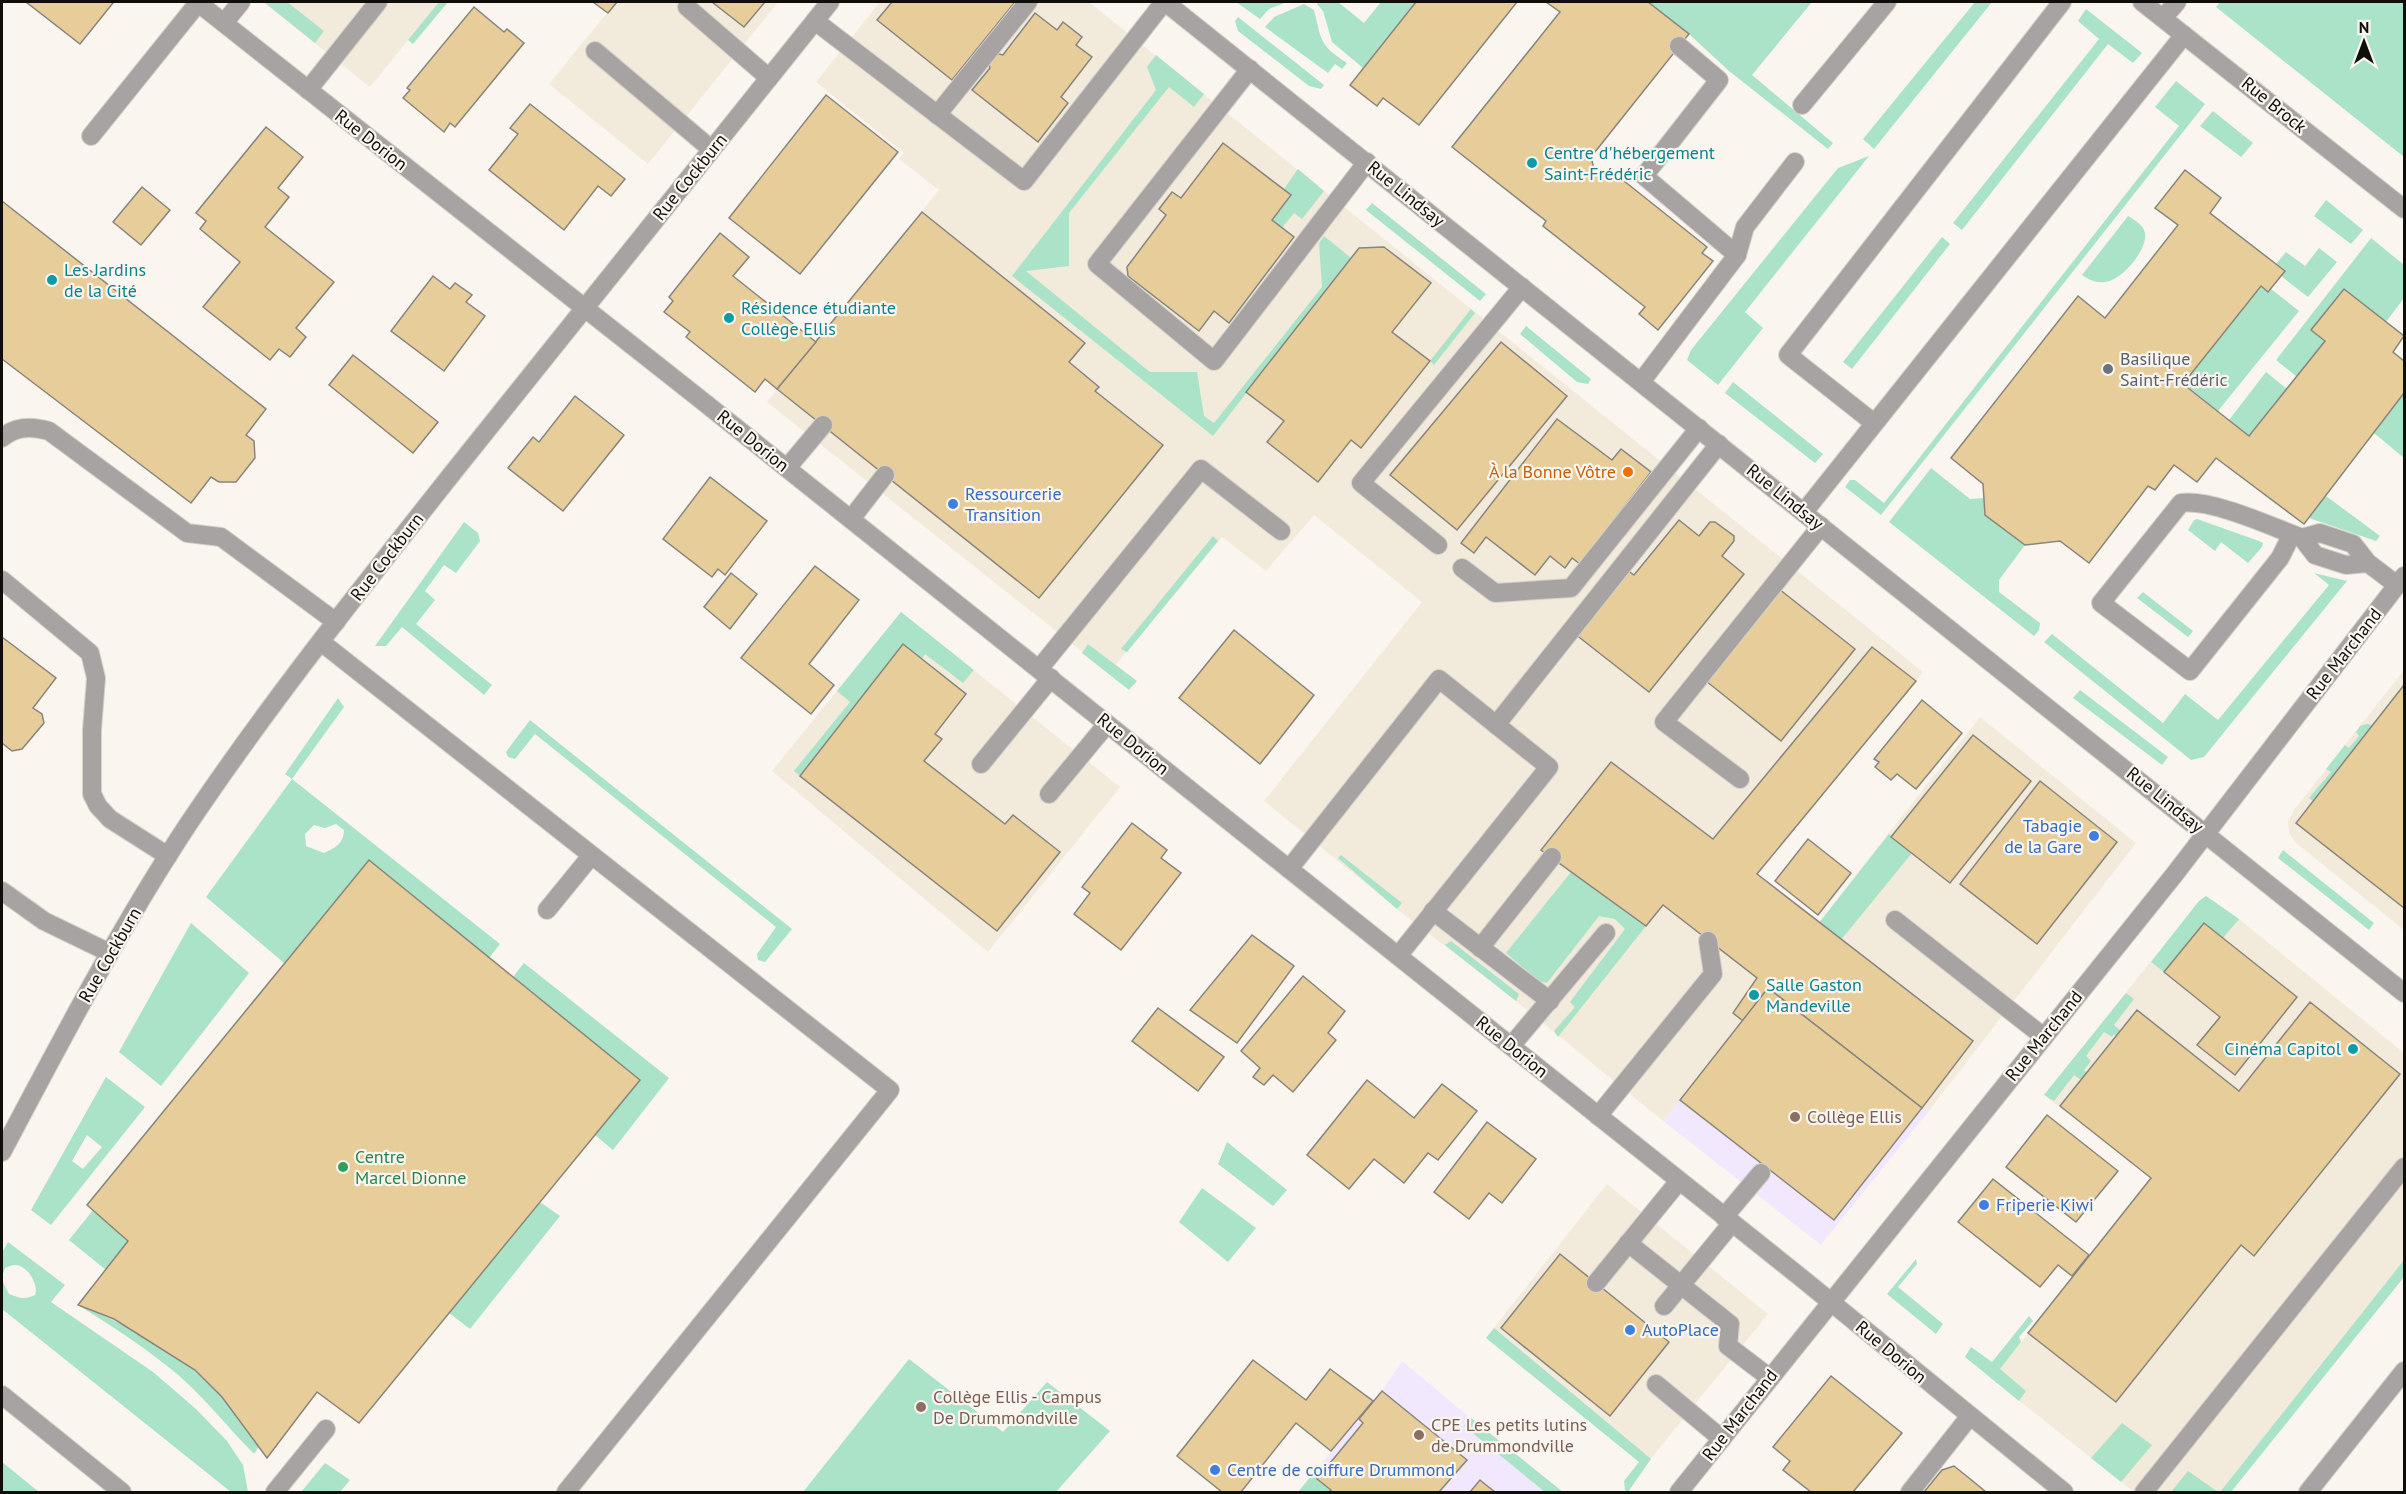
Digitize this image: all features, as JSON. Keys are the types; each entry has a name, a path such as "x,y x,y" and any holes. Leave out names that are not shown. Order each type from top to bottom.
{"street":[{"path":"91,136 197,2"},
{"name":"Rue Dorion","path":"197,2 851,519 1679,1180 2064,1492"},
{"path":"224,23 241,2"},
{"path":"308,90 378,2"},
{"name":"Rue Cockburn","path":"2,1152 9,1118 168,856 278,698 584,308 830,2"},
{"path":"937,115 1028,2"},
{"path":"814,21 1024,181 1165,2"},
{"name":"Rue Lindsay","path":"1165,2 2206,833 2401,983"},
{"path":"1802,105 1887,2"},
{"path":"1874,423 1788,355 2062,2"},
{"name":"Rue Brock","path":"2142,2 2404,209"},
{"path":"2163,18 2177,2"},
{"path":"687,7 769,78"},
{"path":"1804,512 2184,35"},
{"path":"1679,46 1719,80 1644,176 1737,255"},
{"path":"595,51 711,149"},
{"path":"1250,69 1097,264 1214,361 1367,162"},
{"path":"1641,382 1737,255 1745,227 1795,162"},
{"path":"1437,545 1361,483 1522,287"},
{"path":"787,468 823,425"},
{"path":"2,438 22,428 35,427 49,431 187,533 221,537 336,622"},
{"path":"1462,568 1495,593 1571,588 1699,428"},
{"path":"1496,725 1719,444"},
{"path":"981,764 1045,674 1201,469 1281,531"},
{"path":"851,519 885,475"},
{"path":"2297,536 2190,671 2101,603 2181,503 2191,502 2208,504 2297,536 2320,533 2353,543 2367,563 2401,581"},
{"path":"1740,779 1664,723 1821,526"},
{"path":"2,580 90,653 96,678 92,730 92,794 98,806 110,819 168,856"},
{"name":"Rue Marchand","path":"1679,1492 2206,833 2401,581"},
{"path":"321,642 890,1090 566,1492"},
{"path":"1289,869 1440,679 1549,766 1398,956"},
{"path":"1049,794 1107,724"},
{"path":"547,910 591,856"},
{"path":"1480,948 1552,857"},
{"path":"2,891 44,921 110,953"},
{"path":"1433,911 1550,1001"},
{"path":"1895,920 2044,1037"},
{"path":"1511,1046 1606,933"},
{"path":"1598,1116 1713,974 1708,940"},
{"path":"2144,1492 2404,1167"},
{"path":"1664,1306 1761,1173"},
{"path":"1596,1283 1679,1180"},
{"path":"1628,1243 1730,1324 1728,1346 1770,1378"},
{"path":"2308,1492 2404,1371"},
{"path":"1656,1384 1722,1439"},
{"path":"2,1395 122,1492"},
{"path":"1910,1492 1970,1416"},
{"path":"275,1492 326,1429"}],"shaded area":[{"path":"263,2 439,2 370,87"},
{"path":"593,2 778,2 648,164 549,84 607,13"},
{"path":"880,2 1089,2 1923,672 1757,873 1819,922 1980,717 2136,843 1928,1112 1768,988 1663,1121 1264,801 1422,602 1314,515 1266,571 1222,537 1109,673 767,402 939,190 899,159 904,153 816,82"},
{"path":"901,612 1120,787 988,952 772,771"},
{"path":"2404,670 2404,930 2295,842 2289,833 2288,822 2294,810"},
{"path":"2206,896 2239,919 2404,1053 2404,1260 2220,1492 2134,1492 1992,1379 2151,1178 2044,1095 2199,901"},
{"name":"Collège Ellis","path":"1768,988 1928,1112 1821,1245 1663,1121"},
{"path":"1607,1184 1768,1314 1645,1466 1486,1338"},
{"name":"CPE Les petits lutins de Drummondville","path":"1402,1361 1563,1492 1298,1492 1382,1391"}],"green space":[{"path":"264,2 287,2 324,31 315,43"},
{"path":"439,2 448,2 413,44 408,40"},
{"path":"1236,2 1287,2 1269,9 1260,19"},
{"path":"1319,2 1338,2 1364,23 1381,2 1416,2 1363,68 1332,42 1323,11 1317,4"},
{"path":"1648,2 1812,2 1752,75 1833,143 1828,149 1729,71 1689,34"},
{"path":"1975,2 1992,2 1874,149 1863,139"},
{"path":"2220,2 2404,2 2404,157 2216,7"},
{"path":"1304,4 1314,10 1326,46 1347,63 1342,69 1335,64 1328,73 1265,27 1274,17"},
{"path":"2086,9 2142,53 2133,63 2108,44 1962,230 1953,223 2099,39 2078,21"},
{"path":"1238,17 1324,85 1321,89 1309,86 1238,31 1235,21"},
{"path":"1156,55 1204,94 1194,107 1169,87 1069,213 1069,266 1026,271 1150,372 1197,372 1204,416 1214,423 1322,287 1319,243 1324,236 1351,258 1213,436 1012,276 1156,90 1147,67"},
{"path":"2176,81 2205,104 1881,515 1845,487 1850,480 1855,480 1884,503 2179,126 2155,107"},
{"path":"2213,111 2253,143 2241,157 2200,126"},
{"path":"1869,156 1745,312 1763,328 1718,385 1687,360 1691,350 1838,168"},
{"path":"1298,169 1324,191 1302,219 1294,213 1282,228 1272,220 1291,195 1284,189"},
{"path":"2326,200 2363,230 2351,244 2314,216"},
{"path":"1372,203 1486,294 1480,301 1366,210"},
{"path":"2128,216 2140,225 2145,233 2142,248 2132,264 2118,276 2105,282 2093,281 2082,275"},
{"path":"1942,237 1950,244 1852,369 1843,362"},
{"path":"2371,238 2404,265 2404,298 2386,322 2344,289 2312,329 2325,341 2297,377 2276,360"},
{"path":"2319,248 2337,262 2308,297 2281,276 2276,264 2286,252 2305,266"},
{"path":"2261,286 2268,292 2271,289 2299,311 2218,411 2184,384"},
{"path":"1471,309 1475,313 1434,365 1430,361"},
{"path":"1526,326 1591,379 1588,384 1577,382 1520,334"},
{"path":"2266,372 2287,389 2249,436 2229,420"},
{"path":"1733,382 1823,454 1815,463 1725,393"},
{"path":"2404,393 2404,458 2374,433"},
{"path":"1931,468 1970,499 1984,498 1985,515 2025,545 1999,580 1999,592 2040,623 2039,630 2034,636 1889,522"},
{"path":"2326,496 2380,536 2376,541 2309,518"},
{"path":"2197,519 2259,541 2263,543 2262,547 2248,563 2221,542 2215,551 2188,530"},
{"path":"464,522 478,533 480,541 456,573 444,565 425,591 435,600 416,624 492,685 484,695 402,627 386,646 375,646"},
{"path":"1213,536 1218,541 1127,652 1121,649"},
{"path":"2314,573 2347,581 2204,757 2191,760 2044,642 2052,634 2163,723 2185,694 2218,720 2329,585"},
{"path":"2143,592 2193,631 2188,637 2137,598"},
{"path":"901,612 974,670 963,683 925,654 922,659 903,645 800,776 794,771 850,702 837,691"},
{"path":"1088,644 1137,681 1129,690 1082,653"},
{"path":"2080,690 2168,757 2162,765 2073,698"},
{"path":"338,698 344,707 292,779 285,774"},
{"path":"530,720 792,929 765,962 758,960 757,954 776,927 535,734 515,759 508,757 506,752"},
{"path":"2373,725 2313,801 2309,798 2331,772 2326,769 2345,745 2349,748 2359,736 2356,732 2360,726"},
{"path":"292,779 500,944 489,958 369,860 284,963 206,897","holes":["336,824 344,830 338,844 324,853 306,846 305,834 314,825 325,828"]},
{"path":"1889,834 1912,853 1841,940 1819,923"},
{"path":"2283,850 2374,923 2369,930 2278,858"},
{"path":"1341,855 1402,903 1397,909 1338,858"},
{"path":"1571,872 1646,926 1558,1037 1554,1031 1575,1007 1570,1002 1625,929 1615,919 1599,916 1547,983 1539,981 1506,953"},
{"path":"2206,896 2239,919 2223,938 2204,923 2164,972 2151,962 2199,901"},
{"path":"191,923 249,973 161,1086 119,1052"},
{"path":"1451,941 1519,994 1516,1001 1445,945"},
{"path":"524,963 669,1078 613,1150 595,1135 513,977"},
{"path":"2126,993 2134,999 2114,1025 2121,1031 2112,1037 2104,1032 2086,1056 2091,1061 2084,1070 2087,1073 2081,1080 2074,1075 2054,1101 2044,1095"},
{"path":"106,1077 145,1107 51,1225 31,1210","holes":["87,1135 102,1147 83,1169 72,1161"]},
{"path":"1227,1142 1287,1190 1273,1206 1218,1164"},
{"path":"1202,1188 1256,1228 1228,1262 1179,1222"},
{"path":"540,1202 560,1216 470,1329 449,1313"},
{"path":"93,1210 128,1241 106,1270 69,1240"},
{"path":"8,1242 65,1285 51,1302 153,1372 196,1409 227,1441 243,1465 248,1492 231,1492 2,1309 2,1280 9,1294 16,1297 31,1297 36,1291 34,1281 24,1268 14,1265 5,1268 2,1277 2,1253"},
{"path":"1916,1259 1917,1264 1898,1287 1943,1324 1936,1334 1887,1294"},
{"path":"2404,1260 2404,1277 2231,1492 2220,1492"},
{"path":"78,1305 153,1341 203,1378 229,1406 259,1446 254,1454 177,1374 129,1338"},
{"path":"2029,1316 2033,1321 2019,1337 2021,1342 2000,1369 2026,1391 2019,1401 1965,1357 1971,1347 1992,1362"},
{"path":"1494,1328 1651,1459 1628,1492 1625,1490 1624,1481 1639,1462 1486,1338"},
{"name":"Collège Ellis - Campus De Drummondville","path":"909,1359 1003,1432 1047,1382 1110,1431 1056,1492 803,1492"},
{"path":"1471,1418 1563,1492 1545,1492 1464,1426"},
{"path":"2122,1423 2152,1445 2121,1482 2091,1458"},
{"path":"2,1462 39,1492 2,1492"},
{"path":"325,1463 350,1480 340,1492 301,1492"},
{"path":"2188,1471 2218,1492 2171,1492"},
{"path":"1312,1475 1331,1490 1329,1492 1298,1492"}],"building":[{"path":"26,2 111,2 113,3 80,44"},
{"path":"593,2 617,2 608,13"},
{"path":"712,2 765,2 744,27"},
{"path":"892,2 1015,2 952,80 877,20"},
{"path":"1416,2 1517,2 1419,125 1383,98 1377,106 1350,85"},
{"name":"Centre d'hébergement Saint-Frédéric","path":"1546,2 1648,2 1689,34 1591,157 1594,169 1608,181 1614,173 1707,247 1702,253 1713,261 1658,330 1639,314 1645,307 1543,226 1546,221 1452,147 1560,12"},
{"path":"474,7 504,32 507,29 524,43 455,127 450,123 444,132 403,98 410,90 407,88"},
{"path":"1035,13 1057,30 1063,22 1082,37 1076,45 1092,57 1061,97 1068,103 1038,142 972,90 990,68 988,61 995,53 1003,55"},
{"path":"826,95 898,152 800,274 729,218"},
{"path":"530,104 625,179 611,196 598,186 564,230 489,170 518,134 510,128"},
{"path":"266,127 303,157 278,188 289,197 265,227 334,282 296,328 306,337 290,357 279,349 270,360 203,307 240,262 200,229 206,221 196,213"},
{"path":"1223,143 1291,195 1272,220 1294,237 1229,323 1214,311 1199,331 1128,276 1127,267 1166,215 1159,209 1172,192 1181,198"},
{"name":"Basilique Saint-Frédéric","path":"2185,170 2221,198 2210,213 2285,271 2268,292 2261,286 2183,384 2249,436 2325,341 2311,330 2344,289 2404,336 2393,352 2404,361 2404,393 2304,524 2216,458 2197,482 2174,465 2155,490 2148,486 2089,563 2060,541 2025,545 1985,515 1983,484 1951,458 2078,296 2105,318 2178,225 2155,208"},
{"path":"142,187 170,210 141,245 113,222"},
{"name":"Les Jardins de la Cité","path":"2,201 266,409 246,435 254,441 255,458 236,482 219,482 211,477 191,503 2,359"},
{"path":"922,212 1085,343 1069,362 1099,387 1095,391 1163,445 1039,598 777,389"},
{"name":"Résidence étudiante Collège Ellis","path":"720,233 749,257 733,276 816,342 777,389 765,379 755,392 686,337 690,332 664,312 673,301 669,297"},
{"path":"1384,247 1431,283 1392,332 1430,361 1361,448 1351,440 1318,482 1267,442 1284,421 1246,392 1359,248"},
{"path":"433,276 450,289 455,283 472,295 466,302 485,316 444,371 391,331"},
{"path":"1501,342 1567,396 1457,530 1390,475"},
{"path":"353,355 438,422 413,453 329,385"},
{"path":"575,396 624,435 563,511 508,468 533,437 539,442"},
{"path":"1557,419 1612,460 1621,449 1651,472 1580,564 1572,558 1565,568 1550,556 1535,575 1486,537 1474,553 1461,543"},
{"path":"710,477 767,521 725,575 718,569 712,577 663,539"},
{"path":"1679,520 1699,536 1710,522 1715,522 1734,536 1734,541 1722,556 1744,574 1649,692 1575,634 1627,570 1634,575"},
{"path":"815,566 859,600 809,664 834,685 811,714 741,658"},
{"path":"731,573 757,594 730,629 704,607"},
{"path":"1779,589 1855,649 1781,741 1706,681"},
{"path":"1234,630 1314,695 1260,764 1179,698"},
{"path":"2,637 56,678 33,708 42,714 44,723 22,749 12,751 2,743"},
{"path":"903,644 966,694 935,734 942,739 924,761 1005,824 1013,815 1060,852 997,931 800,776"},
{"path":"1872,647 1916,681 1757,874 1973,1041 1922,1108 1768,988 1743,1021 1733,1013 1757,978 1663,905 1646,926 1541,850 1611,762 1713,839"},
{"path":"2404,685 2404,908 2296,823"},
{"path":"1922,700 1962,733 1916,789 1897,774 1891,780 1875,767 1879,762 1874,759"},
{"path":"1973,735 2031,781 1950,883 1891,837"},
{"path":"2040,781 2117,842 2037,944 1960,884"},
{"path":"1132,823 1167,850 1161,858 1181,873 1121,950 1074,914 1090,893 1082,887"},
{"path":"1808,839 1851,873 1818,915 1775,881"},
{"name":"Centre Marcel Dionne","path":"369,860 640,1080 359,1423 317,1392 267,1458 222,1397 195,1370 114,1319 78,1305 128,1241 87,1205"},
{"path":"2204,923 2297,997 2235,1075 2197,1045 2220,1017 2164,972"},
{"path":"1252,935 1294,966 1237,1043 1190,1010"},
{"path":"1303,976 1345,1011 1328,1033 1336,1040 1293,1092 1273,1075 1264,1085 1253,1077 1260,1068 1241,1051"},
{"name":"Collège Ellis","path":"1768,988 1922,1108 1834,1220 1680,1100"},
{"path":"2310,1002 2400,1074 2254,1256 2241,1245 2116,1402 2028,1333 2151,1178 2060,1106 2137,1010 2239,1091"},
{"path":"1158,1008 1224,1057 1198,1091 1132,1041"},
{"path":"1367,1080 1414,1118 1442,1084 1477,1111 1438,1160 1428,1153 1404,1183 1374,1159 1349,1189 1307,1155"},
{"path":"2047,1115 2118,1171 2076,1222 2006,1167"},
{"path":"1487,1122 1536,1159 1502,1203 1489,1193 1469,1219 1434,1192"},
{"path":"1993,1179 2089,1255 2072,1276 2058,1265 2040,1287 1958,1222"},
{"path":"1560,1254 1669,1342 1610,1416 1501,1328"},
{"path":"1253,1360 1306,1400 1330,1369 1373,1401 1331,1451 1296,1423 1241,1492 1222,1492 1177,1456"},
{"path":"1831,1376 1902,1433 1853,1492 1811,1492 1783,1470 1790,1461 1773,1447"},
{"path":"1382,1391 1467,1460 1439,1492 1329,1492 1331,1490 1317,1479 1363,1423 1359,1419"},
{"path":"1954,1466 1986,1492 1924,1492 1942,1470"},
{"path":"1480,1480 1486,1485 1495,1492 1470,1492"}],"place":[{"name":"Centre d'hébergement Saint-Frédéric","path":"1532,163"},
{"name":"Les Jardins de la Cité","path":"52,280"},
{"name":"Résidence étudiante Collège Ellis","path":"729,318"},
{"name":"Basilique Saint-Frédéric","path":"2108,369"},
{"name":"À la Bonne Vôtre","path":"1628,472"},
{"name":"Ressourcerie Transition","path":"953,504"},
{"name":"Tabagie de la Gare","path":"2094,836"},
{"name":"Salle Gaston Mandeville","path":"1754,995"},
{"name":"Cinéma Capitol","path":"2353,1049"},
{"name":"Collège Ellis","path":"1795,1117"},
{"name":"Centre Marcel Dionne","path":"343,1167"},
{"name":"Friperie Kiwi","path":"1984,1205"},
{"name":"AutoPlace","path":"1630,1330"},
{"name":"Collège Ellis - Campus De Drummondville","path":"921,1407"},
{"name":"CPE Les petits lutins de Drummondville","path":"1419,1435"},
{"name":"Centre de coiffure Drummond","path":"1215,1470"}]}
